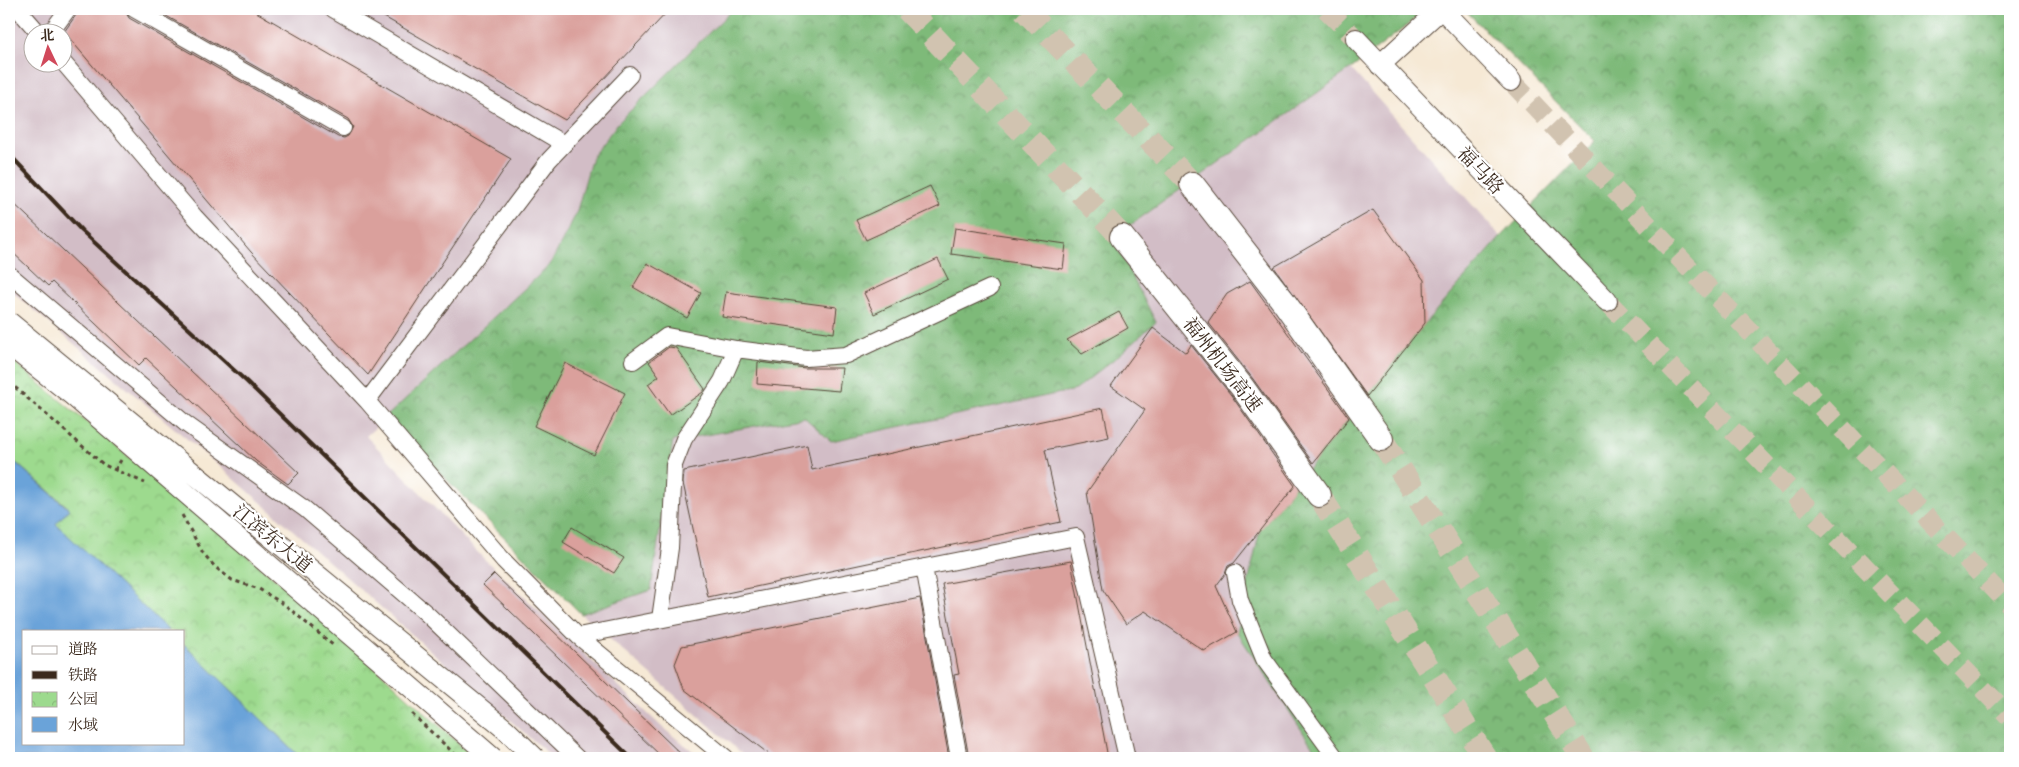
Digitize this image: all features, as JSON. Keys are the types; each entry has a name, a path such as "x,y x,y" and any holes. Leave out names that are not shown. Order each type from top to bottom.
{"highway":[{"path":"1192,184 1284,302 1381,439"},
{"name":"福州机场高速","path":"1122,237 1242,387 1319,495"}],"main road":[{"path":"1380,65 1442,9 1511,81"},
{"name":"福马路","path":"1356,39 1607,301"},
{"name":"江滨东大道","path":"9,322 505,729 535,758"},
{"path":"9,345 72,395 493,758"}],"street":[{"path":"18,9 29,22"},
{"path":"59,22 68,9"},
{"path":"134,9 342,128"},
{"path":"333,9 564,144"},
{"path":"71,72 195,218 367,401 504,561 578,636 726,758"},
{"path":"367,401 548,160 630,75"},
{"path":"9,274 186,424 305,509 426,613 577,758"},
{"path":"633,361 666,336 736,349 806,358 846,354 990,288"},
{"path":"660,619 670,548 674,465 684,439 722,382 736,349"},
{"path":"578,636 1076,537 1128,758"},
{"path":"924,567 959,758"},
{"path":"1235,573 1240,600 1264,659 1336,758"}],"path":[{"path":"9,382 104,465 150,486"},
{"path":"181,514 203,553 215,567 232,580 259,590 285,605 337,649"},
{"path":"412,714 460,758"}],"shaded area":[{"path":"9,9 733,9 618,123 592,157 576,214 550,265 479,335 366,436 480,555 664,729 702,758 553,758 231,476 9,289"},
{"path":"1351,69 1501,237 1425,323 1260,530 1321,758 747,758 581,614 651,590 673,441 804,417 831,441 1075,390 1119,355 1112,238"}],"green space":[{"path":"733,9 1428,9 1351,69 1112,238 1156,322 1075,390 831,441 804,417 673,441 651,590 581,614 385,418 550,265 576,214 592,157 618,123"},
{"path":"1464,9 2010,9 2010,758 1320,758 1237,632 1260,530 1425,323 1501,237 1595,141"},
{"path":"9,358 307,605 474,758 301,758 185,645 185,630 168,630 55,524 69,508 9,457"}],"water":[{"path":"9,457 69,509 56,524 168,630 22,630 22,744 185,744 185,645 301,758 9,758"}],"building":[{"path":"78,9 124,9 129,18 338,137 344,138 348,136 353,127 348,119 154,9 251,9 511,159 368,375 251,252 72,41 71,22"},
{"path":"370,9 670,9 565,120"},
{"path":"930,186 940,206 866,240 856,220"},
{"path":"9,199 299,473 288,484 256,461 146,358 139,365 52,282 48,286 9,249"},
{"path":"1373,210 1424,280 1425,323 1367,396 1274,267"},
{"path":"955,228 1066,244 1063,269 951,254"},
{"path":"938,259 948,279 874,314 864,293"},
{"path":"647,263 701,293 687,318 633,287"},
{"path":"1250,281 1349,418 1313,463 1253,379 1208,322 1227,294"},
{"path":"726,292 837,307 834,333 722,317"},
{"path":"1119,312 1128,328 1082,354 1067,340"},
{"path":"1153,328 1186,353 1191,345 1231,395 1295,486 1234,563 1228,566 1225,574 1216,586 1237,632 1204,651 1145,611 1126,624 1103,590 1087,492 1145,410 1111,386"},
{"path":"669,347 676,348 705,389 670,415 648,384 659,376 649,362"},
{"path":"758,362 805,368 842,368 839,391 757,384"},
{"path":"565,363 625,393 594,455 534,426"},
{"path":"1103,408 1109,437 1045,450 1061,522 708,597 683,483 684,471 807,445 812,470"},
{"path":"572,527 624,558 614,573 563,542"},
{"path":"1071,561 1108,758 969,758 954,675 959,674 942,584"},
{"path":"494,574 685,758 663,758 483,585"},
{"path":"920,598 949,758 774,758 684,689 675,664 682,646"}],"tunnel":[{"path":"907,9 1122,237"},
{"path":"1024,9 1192,184"},
{"path":"1326,9 1356,39"},
{"path":"1511,81 2010,605"},
{"path":"1607,301 2010,717"},
{"path":"1381,439 1583,758"},
{"path":"1319,495 1485,758"}],"railway":[{"path":"9,154 82,231 247,382 631,758"}]}
